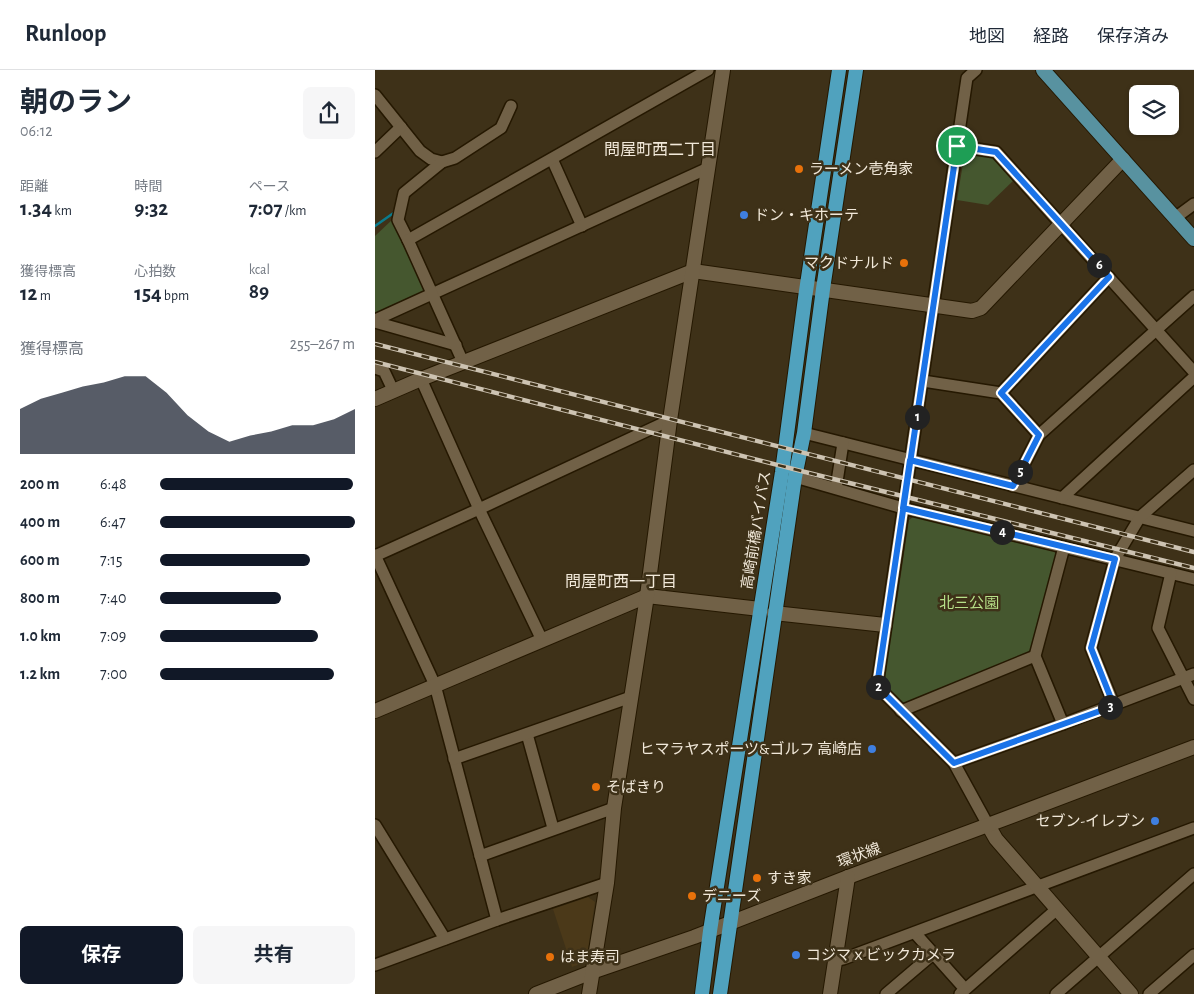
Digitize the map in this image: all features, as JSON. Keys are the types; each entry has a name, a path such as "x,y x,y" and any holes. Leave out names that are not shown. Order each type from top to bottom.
{"highway":[{"name":"高崎前橋バイパス","path":"702,994 710,931 782,472 839,70"},
{"name":"高崎前橋バイパス","path":"720,994 774,613 795,476 804,433 823,289 856,70"}],"main road":[{"path":"1043,70 1194,239"}],"street":[{"path":"408,240 708,70"},
{"path":"589,994 607,883 614,808 647,596 670,420 723,70"},
{"path":"975,70 967,78 877,686 954,763 996,838 1131,994"},
{"path":"375,95 421,151 431,159 442,162"},
{"path":"463,362 398,220 404,193 442,162 455,158 501,128 511,106"},
{"path":"375,152 401,127"},
{"path":"957,146 996,152 1062,223 1194,372"},
{"path":"552,158 583,226"},
{"path":"375,399 393,390 693,271 972,311 981,308 1123,159"},
{"path":"375,321 708,168"},
{"path":"1175,218 1194,204"},
{"path":"1001,393 1109,277"},
{"path":"1013,486 1039,435 1194,296"},
{"path":"375,321 455,345"},
{"path":"375,368 384,371 393,390"},
{"path":"1062,498 1194,377"},
{"path":"421,379 479,510 542,640"},
{"path":"923,381 1001,393 1039,435"},
{"path":"497,920 435,685 375,556 479,510 670,420"},
{"path":"804,433 1194,531"},
{"path":"835,488 843,443"},
{"path":"1114,706 1091,648 1115,559 1141,517 1194,470"},
{"path":"795,476 903,508 1194,579"},
{"path":"1063,724 1035,656 1064,548"},
{"path":"1171,573 1158,628 1189,676 1194,699"},
{"path":"375,711 647,596 760,609"},
{"path":"774,613 885,625"},
{"path":"901,711 1035,656"},
{"path":"954,763 1114,706 1189,676"},
{"path":"454,759 631,697"},
{"path":"527,734 553,828"},
{"name":"環状線","path":"536,994 710,931 1194,747"},
{"path":"480,856 553,828 614,808"},
{"path":"375,825 445,939"},
{"path":"835,961 915,933 1194,828"},
{"path":"1056,994 1194,874"},
{"path":"830,994 848,877"},
{"path":"375,965 497,920 607,883"},
{"path":"915,933 962,992 1057,909"},
{"path":"886,994 933,954"},
{"path":"1149,994 1194,955"}],"shaded area":[{"path":"588,897 595,902 587,956 580,964 572,967 553,909"}],"green space":[{"path":"965,151 994,155 1015,179 988,205 957,200"},
{"path":"393,219 426,290 375,314 375,236"},
{"name":"北三公園","path":"913,517 1054,550 1056,556 1034,650 1030,654 904,705 885,690 883,683 893,605 897,601 909,520"}],"waterway":[{"path":"375,226 395,212"}],"railway":[{"path":"375,344 1194,552"},
{"path":"375,362 805,472 1194,568"}],"place":[{"name":"ラーメン壱角家","path":"799,169"},
{"name":"ドン・キホーテ","path":"744,215"},
{"name":"マクドナルド","path":"904,263"},
{"name":"ヒマラヤスポーツ&ゴルフ 高崎店","path":"872,749"},
{"name":"そばきり","path":"596,787"},
{"name":"セブン-イレブン","path":"1155,821"},
{"name":"すき家","path":"757,878"},
{"name":"デニーズ","path":"692,896"},
{"name":"コジマｘビックカメラ","path":"796,955"},
{"name":"はま寿司","path":"550,957"}],"district":[{"name":"問屋町西二丁目","path":"660,149"},
{"name":"問屋町西一丁目","path":"621,581"}],"route":[{"path":"957,146 996,152 1109,277 1001,393 1039,435 1013,486 910,460 903,508 1115,559 1091,648 1114,706 954,763 877,686 885,625 957,146"}]}
